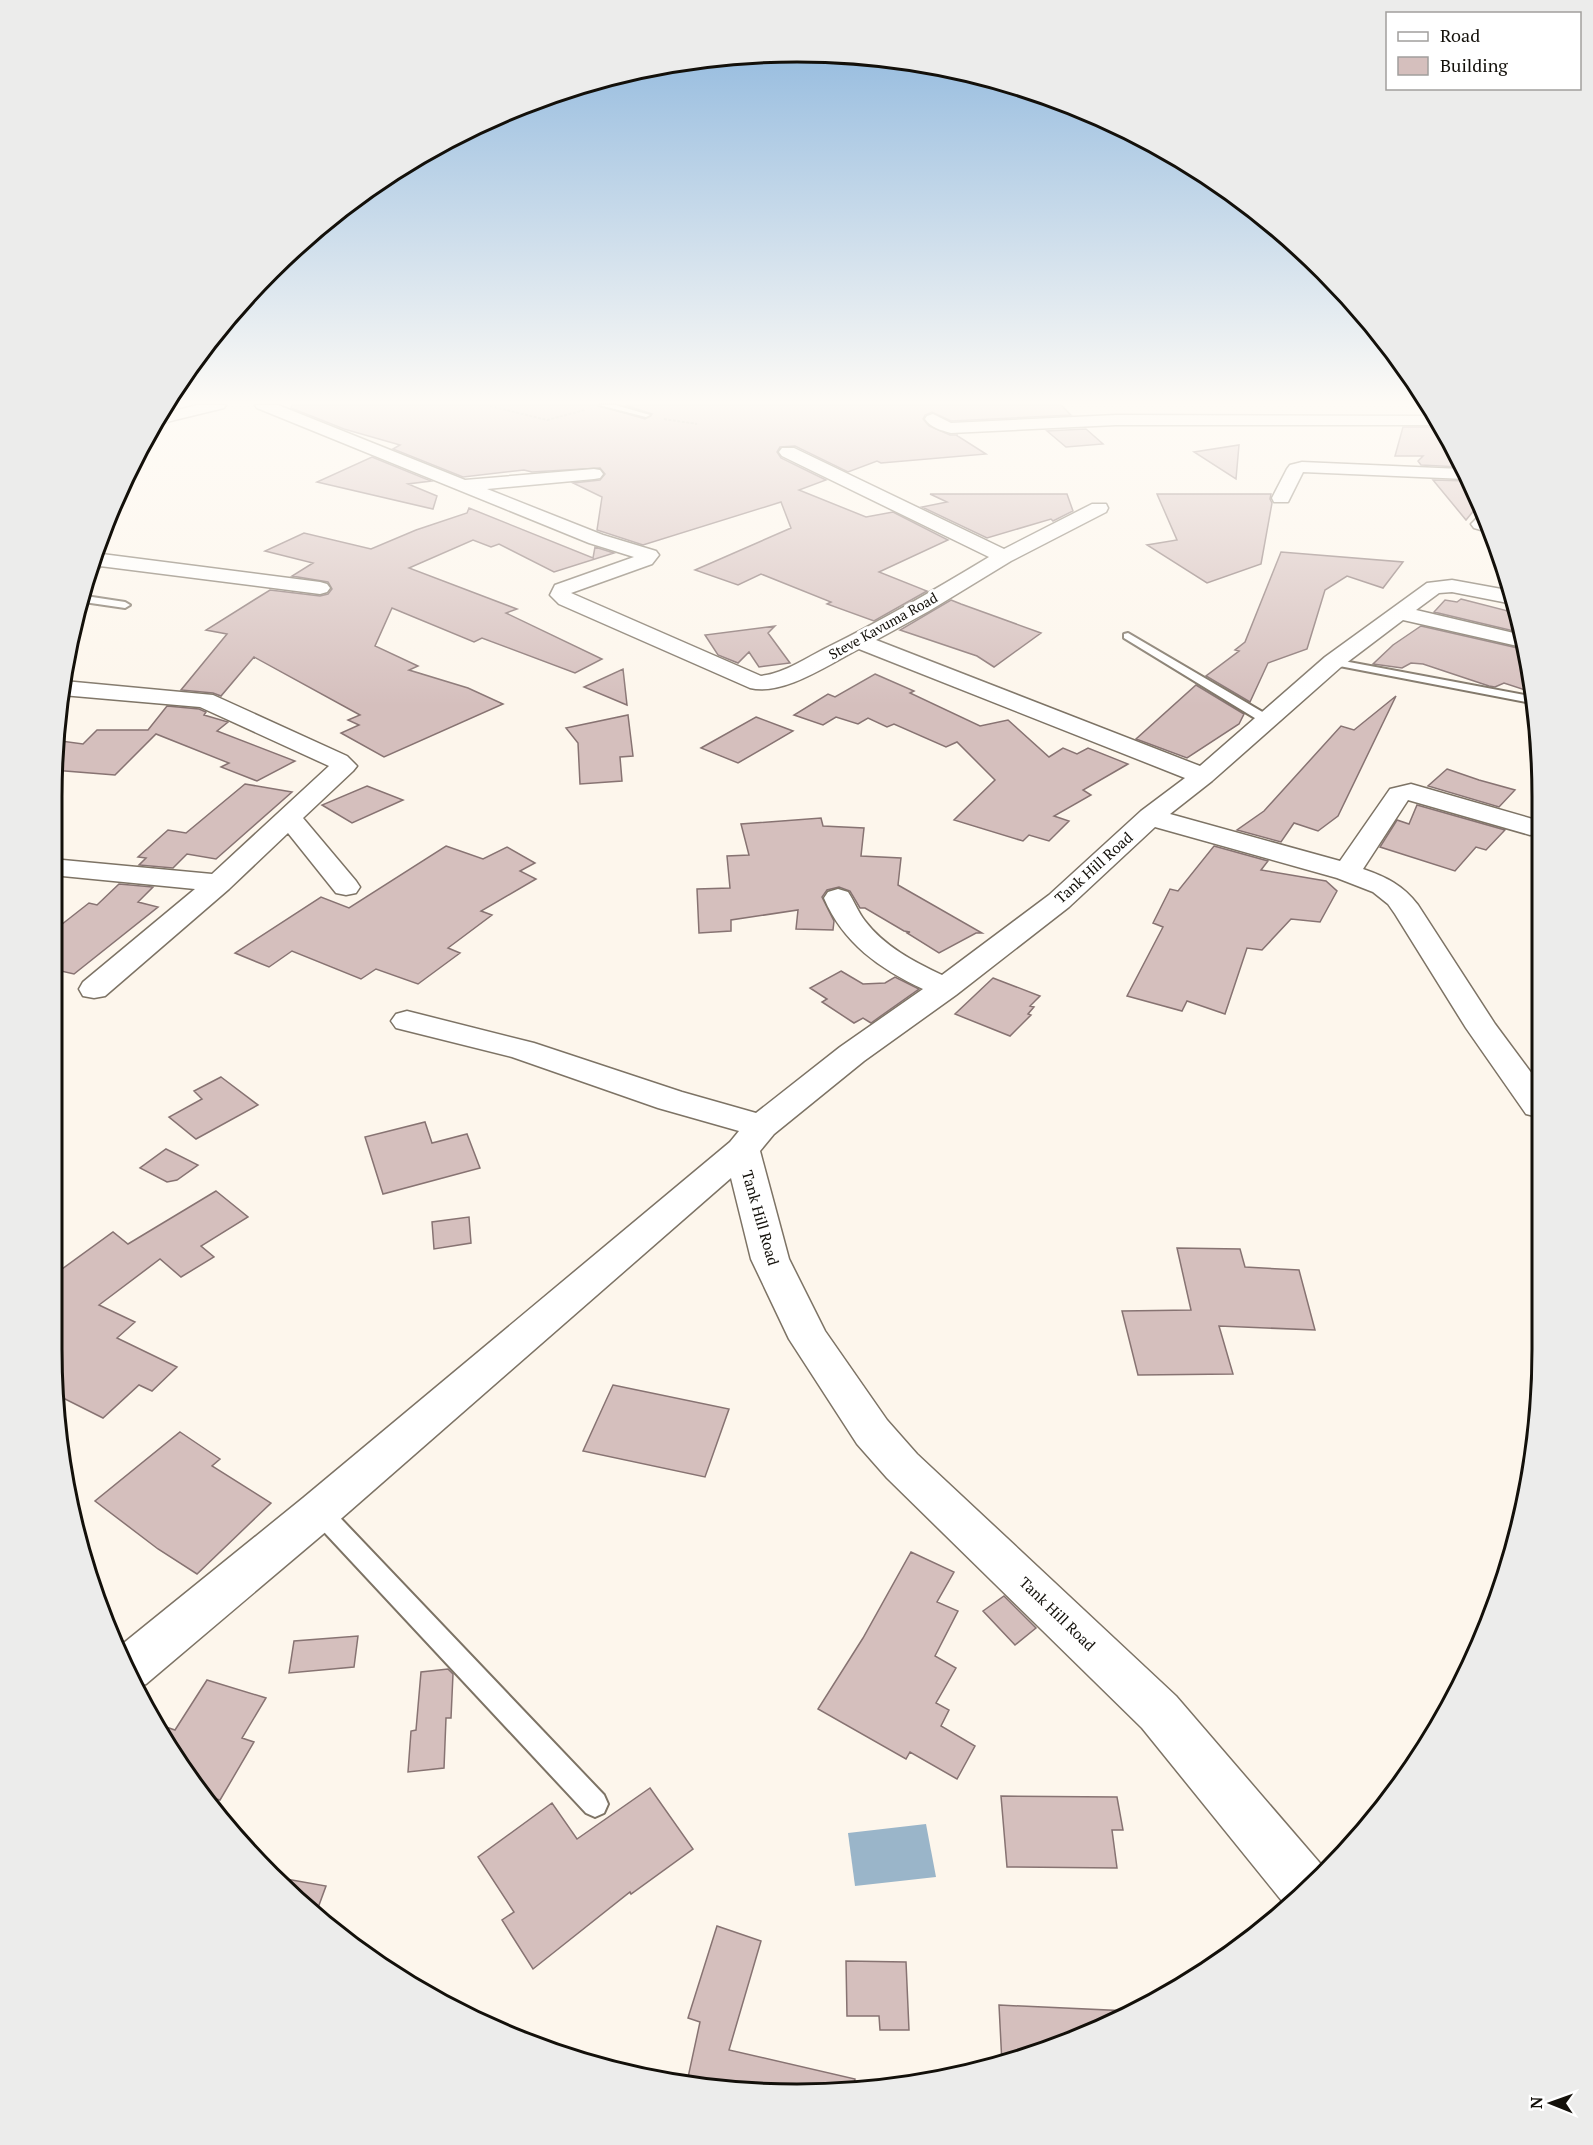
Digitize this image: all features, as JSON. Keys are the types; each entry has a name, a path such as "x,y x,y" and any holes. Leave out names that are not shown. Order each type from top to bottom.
{"street":[{"name":"Steve Kavuma Road","path":"509,505 596,539 649,555 645,560 562,589 560,595 566,600 758,683 781,680 858,641 922,607 1004,557 1099,508"},
{"path":"897,505 1004,557"},
{"path":"100,564 320,588"},
{"name":"Tank Hill Road","path":"1301,1882 1159,1712 902,1466 872,1432 808,1339 770,1259 752,1138 852,1054 945,988 1059,901 1150,818 1203,776 1333,662 1434,587 1452,586 1503,596"},
{"path":"1399,613 1514,640"},
{"path":"858,641 1203,776"},
{"path":"70,689 205,700 342,763 344,766 219,883 94,989"},
{"path":"1347,872 1399,795 1404,793 1411,792 1530,827"},
{"path":"289,818 346,887"},
{"path":"1150,818 1347,872 1383,886 1398,898 1408,911 1482,1028 1532,1098"},
{"path":"62,868 219,883"},
{"path":"838,898 843,914 861,936 885,956 945,988"},
{"path":"133,1665 319,1511 752,1138 670,1100 523,1050 407,1021"}],"lane":[{"path":"89,599 124,604"},
{"path":"1128,636 1267,720"},
{"path":"1333,662 1525,699"},
{"path":"319,1511 596,1804"}],"water":[{"path":"926,1824 936,1877 855,1886 848,1833"}],"building":[{"path":"416,505 434,505 433,509"},
{"path":"601,505 771,505 643,545 597,530"},
{"path":"782,505 836,505 866,517 893,512 948,540 879,572 927,591 874,621 827,604 831,602 761,574 738,585 695,570 791,528"},
{"path":"1071,505 1073,511 1053,521 1051,519 987,538 922,507"},
{"path":"1162,505 1272,505 1261,564 1207,583 1147,545 1177,540"},
{"path":"1454,505 1472,505 1474,510 1466,520"},
{"path":"469,508 593,558 595,547 614,553 554,572 499,544 491,547 473,540 409,568 517,609 506,613 602,659 575,673 482,638 474,642 392,608 375,646 418,666 409,670 468,688 503,704 384,757 341,733 359,725 348,720 360,715 254,657 221,696 181,690 227,634 206,630 270,590 320,596 328,594 332,589 328,582 292,576 313,563 265,551 304,533 371,549 416,530 467,513"},
{"path":"1281,552 1403,562 1383,588 1347,576 1325,590 1307,649 1268,663 1250,702 1206,676 1239,651 1235,650 1245,642"},
{"path":"1461,599 1507,611 1512,631 1434,612 1445,600 1457,602"},
{"path":"951,600 1041,633 994,667 977,656 900,630"},
{"path":"775,626 768,633 790,663 759,667 749,652 738,663 718,655 705,635"},
{"path":"1421,626 1516,648 1523,689 1504,683 1495,687 1489,686 1423,664 1411,663 1402,668 1373,664 1393,645"},
{"path":"623,669 627,705 584,687"},
{"path":"875,674 914,691 910,693 980,726 1008,720 1049,757 1063,748 1077,754 1088,748 1128,764 1083,790 1091,795 1054,816 1069,821 1049,841 1029,835 1023,841 954,820 995,780 957,742 946,747 894,724 887,727 868,718 858,724 836,717 823,725 794,715 828,694 835,697"},
{"path":"1196,685 1244,714 1239,724 1187,758 1136,739"},
{"path":"1396,696 1338,816 1318,831 1294,823 1281,842 1237,830 1264,811 1341,726 1354,730"},
{"path":"167,706 199,709 206,712 204,715 228,722 217,731 295,761 257,781 221,767 229,763 156,734 115,775 63,771 64,741 83,744 97,730 148,730"},
{"path":"628,715 633,756 620,757 622,781 580,784 578,743 566,728"},
{"path":"756,717 793,731 738,763 701,748"},
{"path":"1447,769 1515,790 1499,807 1428,786"},
{"path":"245,784 292,792 216,859 187,854 173,868 139,865 146,858 138,857 168,830 186,833"},
{"path":"367,786 403,800 352,823 322,805"},
{"path":"1417,805 1505,830 1486,850 1476,847 1455,871 1380,847 1397,820 1409,824"},
{"path":"821,818 823,826 864,828 861,856 901,858 898,885 982,933 976,933 939,953 907,933 910,932 904,931 865,908 860,908 850,891 839,887 827,890 822,897 834,921 833,930 796,929 798,910 731,920 731,931 699,933 697,889 730,888 727,856 749,855 741,824"},
{"path":"446,846 483,859 507,847 535,863 520,871 536,879 481,911 492,915 448,948 460,953 418,984 376,969 361,979 292,951 269,967 235,953 321,897 349,908"},
{"path":"1214,846 1268,861 1261,870 1326,881 1337,891 1320,922 1291,919 1262,950 1247,948 1225,1014 1187,1001 1182,1011 1127,996 1163,927 1153,923 1170,889 1178,891"},
{"path":"119,884 153,887 138,902 158,907 74,974 62,971 62,924 89,903 97,905"},
{"path":"841,971 863,984 885,983 895,977 919,989 871,1023 863,1018 854,1023 822,1002 827,999 810,988"},
{"path":"993,978 1040,996 1030,1006 1034,1007 1028,1014 1031,1015 1010,1036 955,1014"},
{"path":"221,1077 258,1105 196,1139 169,1117 202,1099 194,1091"},
{"path":"425,1122 432,1143 467,1134 480,1168 383,1194 365,1137"},
{"path":"166,1149 198,1165 177,1180 167,1182 140,1168"},
{"path":"216,1191 248,1217 201,1246 214,1257 181,1277 160,1259 99,1305 135,1322 117,1338 177,1367 152,1391 139,1385 103,1418 63,1398 62,1269 113,1232 128,1244"},
{"path":"469,1217 471,1243 434,1249 432,1222"},
{"path":"1177,1248 1240,1249 1245,1267 1299,1270 1315,1330 1219,1326 1233,1374 1138,1375 1122,1311 1191,1310"},
{"path":"613,1385 729,1409 705,1477 583,1451"},
{"path":"180,1432 220,1459 212,1466 271,1503 197,1574 158,1549 95,1501"},
{"path":"911,1552 954,1572 937,1602 958,1611 935,1656 956,1668 936,1703 949,1710 941,1726 975,1746 957,1779 910,1752 906,1759 818,1709 863,1638"},
{"path":"1004,1596 1036,1628 1015,1645 983,1611"},
{"path":"358,1636 354,1667 289,1673 294,1641"},
{"path":"448,1669 453,1674 451,1718 446,1718 444,1768 408,1772 411,1731 416,1730 421,1672"},
{"path":"207,1680 266,1698 242,1738 254,1742 220,1800 213,1796 167,1727 175,1730"},
{"path":"650,1788 693,1849 631,1894 630,1892 533,1969 502,1920 514,1912 478,1857 552,1803 577,1839"},
{"path":"1001,1796 1117,1797 1123,1830 1112,1830 1117,1868 1007,1867"},
{"path":"289,1880 326,1886 319,1906"},
{"path":"717,1926 761,1941 729,2050 855,2079 855,2081 796,2084 748,2082 689,2075 700,2022 688,2018"},
{"path":"846,1961 906,1962 909,2030 880,2030 879,2016 847,2016"},
{"path":"999,2005 1117,2010 1078,2028 1001,2054"}]}
